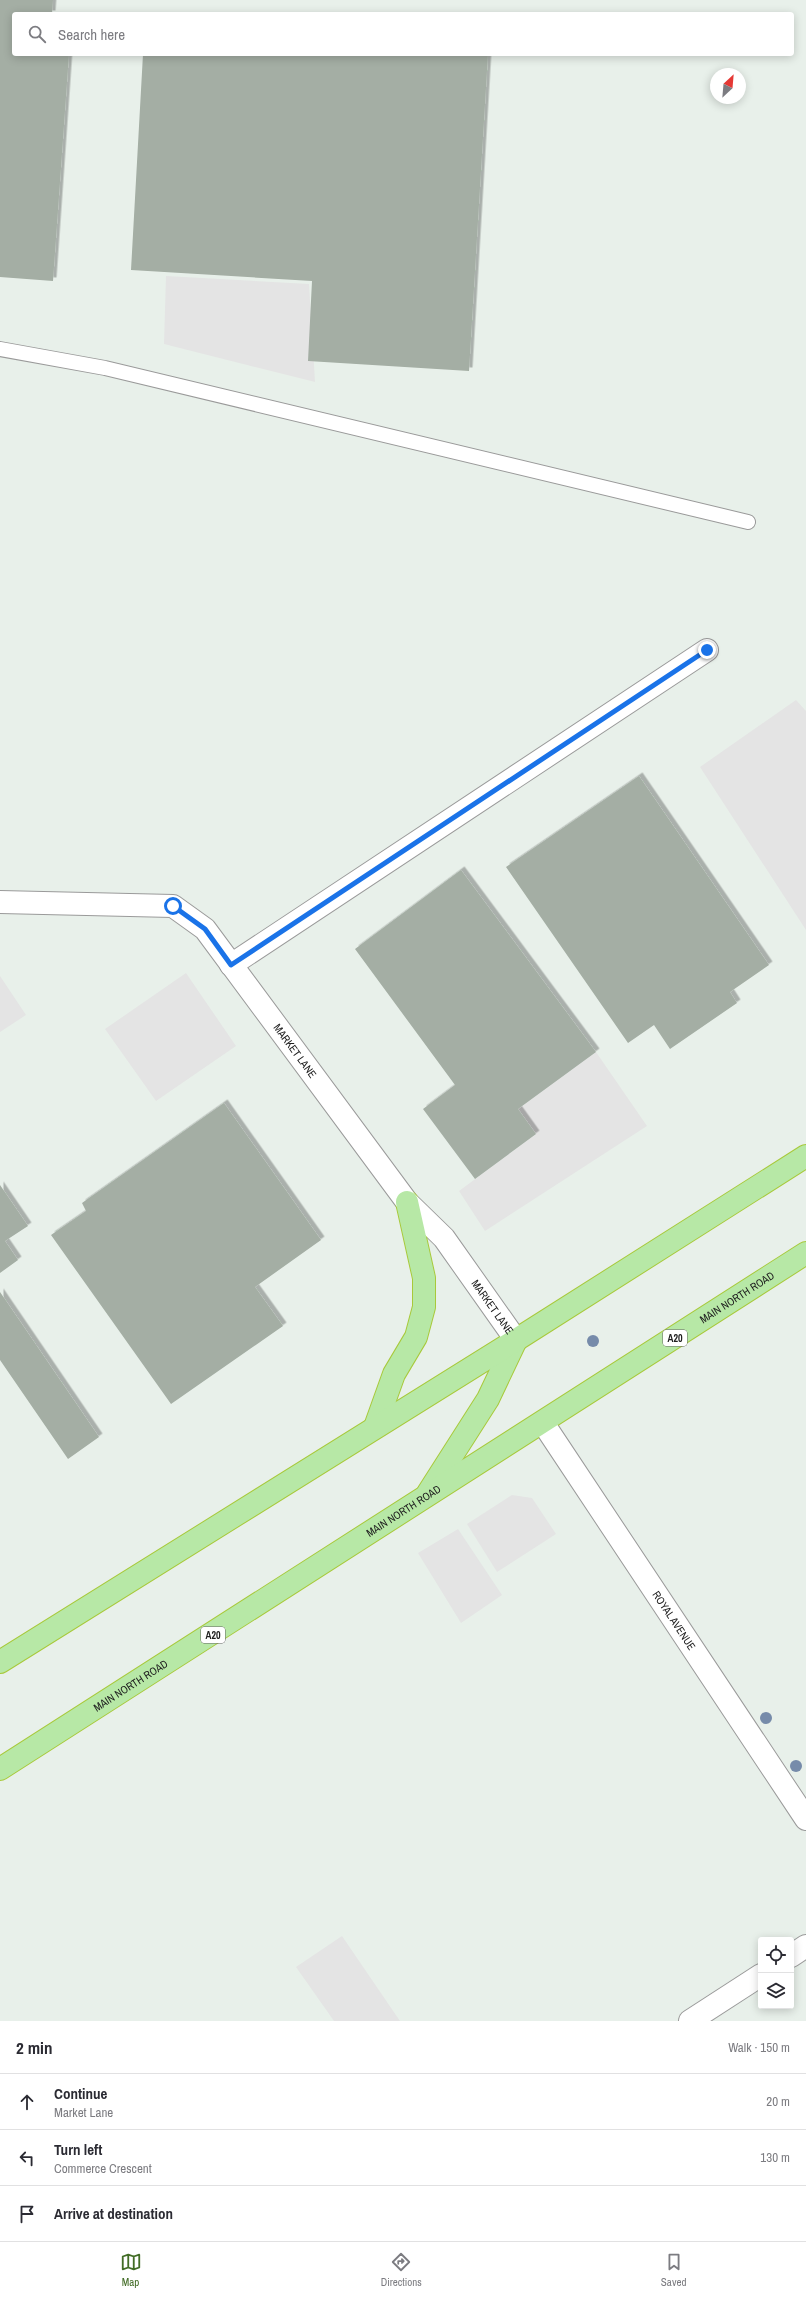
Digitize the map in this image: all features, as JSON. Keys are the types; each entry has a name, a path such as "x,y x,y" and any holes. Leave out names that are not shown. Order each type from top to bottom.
{"highway":[{"path":"0,1662 516,1340 806,1156"},
{"path":"375,1428 394,1374 416,1336 424,1307 424,1278 407,1202"},
{"name":"MAIN NORTH ROAD","path":"0,1769 543,1423 806,1253"},
{"path":"425,1498 488,1399 516,1340"}],"street":[{"path":"231,965 707,650"},
{"name":"MARKET LANE","path":"0,902 173,906 205,929 407,1202 444,1238 516,1340"},
{"name":"ROYAL AVENUE","path":"543,1423 806,1819"},
{"path":"794,1954 806,1946"},
{"path":"690,2021 758,1977"}],"lane":[{"path":"0,349 113,370 748,522"}],"shaded area":[{"path":"166,276 309,284 315,382 164,344"},
{"path":"796,700 806,711 806,930 700,767"},
{"path":"186,973 236,1046 156,1101 105,1029"},
{"path":"0,976 26,1015 0,1032"},
{"path":"596,1052 647,1126 485,1231 459,1191 536,1134 518,1109"},
{"path":"512,1495 532,1498 556,1534 497,1572 467,1524"},
{"path":"458,1529 502,1595 461,1623 418,1553"},
{"path":"342,1936 400,2021 334,2021 296,1967"}],"building":[{"path":"0,0 53,0 52,12 12,12 12,56 69,56 53,281 0,277"},
{"path":"143,56 488,56 469,371 308,361 312,281 131,270"},
{"path":"639,776 769,965 730,992 737,1003 670,1049 654,1025 628,1043 506,867"},
{"path":"461,870 596,1052 518,1109 536,1134 475,1179 423,1109 455,1085 355,949"},
{"path":"224,1103 321,1240 255,1287 283,1326 171,1404 51,1235 86,1211 82,1203"},
{"path":"0,1185 28,1226 5,1241 18,1260 0,1273"},
{"path":"0,1292 99,1437 68,1459 0,1360"}],"route":[{"path":"173,906 205,929 231,965 707,650"}]}
